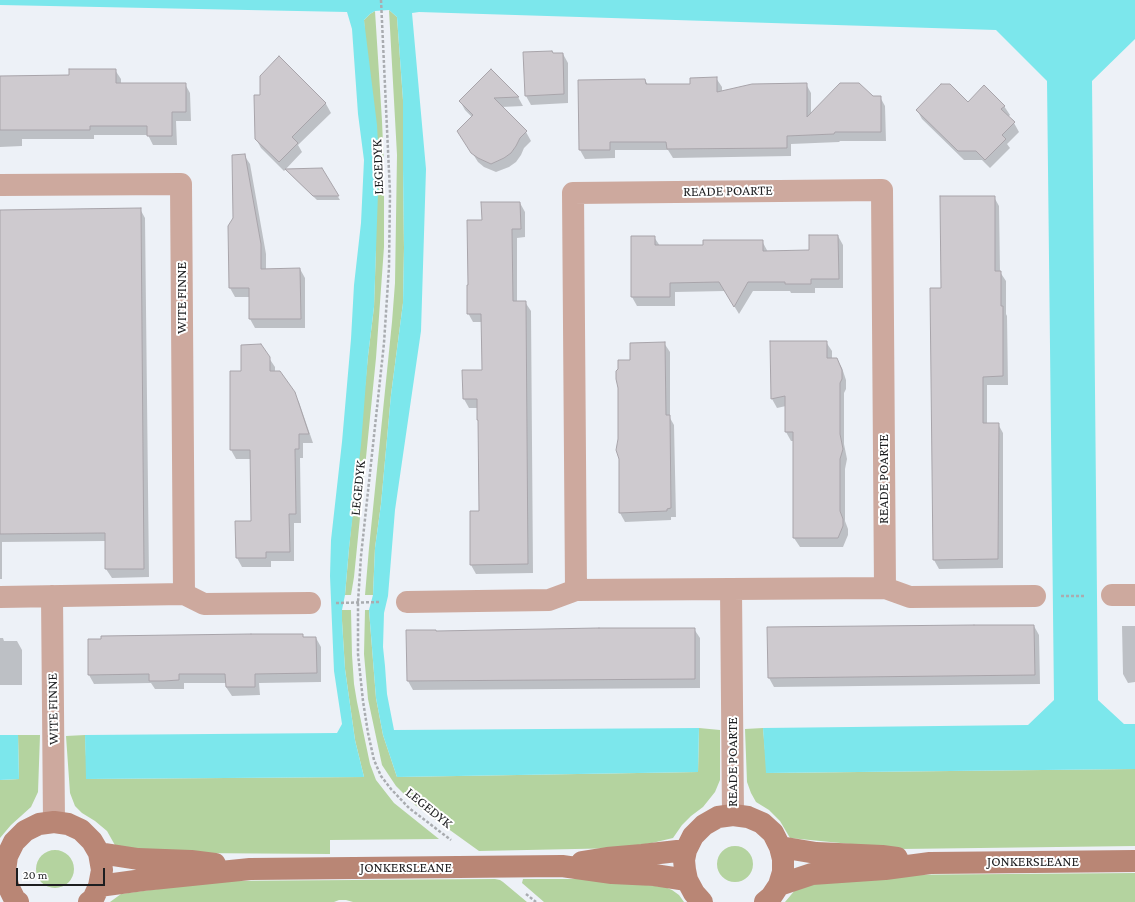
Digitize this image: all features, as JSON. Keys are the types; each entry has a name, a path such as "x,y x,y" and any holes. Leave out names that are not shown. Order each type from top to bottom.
{"street":[{"name":"WITE FINNE","path":"0,185 181,184 184,594"},
{"name":"READE POARTE","path":"576,590 572,192 866,190 882,190 885,588"},
{"path":"407,602 549,600 576,590 885,588 910,597 1045,596"},
{"name":"READE POARTE","path":"731,589 733,815"},
{"path":"0,596 184,594 204,604 310,603"},
{"path":"1112,595 1135,595"},
{"name":"WITE FINNE","path":"52,596 54,822"},
{"path":"702,902 694,893 687,880 684,860 686,850 693,836 704,824 718,817 733,815 748,817 762,823 773,833 780,847 783,859 779,885 771,897 765,902"},
{"name":"JONKERSLEANE","path":"18,902 15,900 8,886 5,871 7,856 14,842 25,831 39,824 54,822 68,824 81,830 92,841 99,853 102,870 94,894"},
{"name":"JONKERSLEANE","path":"780,847 816,853 882,856 930,862 1135,861"},
{"name":"JONKERSLEANE","path":"562,866 607,858 686,850"},
{"name":"JONKERSLEANE","path":"99,853 138,859 191,861 250,869"},
{"name":"JONKERSLEANE","path":"779,885 812,874 885,869 930,862"},
{"name":"JONKERSLEANE","path":"94,894 143,880 250,869 562,866 612,873 654,875 687,880"}],"path":[{"name":"LEGEDYK","path":"382,0 390,192 389,267 384,343 361,556 358,602 359,662 363,701 374,760 381,776 391,790 408,808 452,841"},
{"path":"1045,596 1086,596"},
{"path":"351,603 365,602"},
{"path":"524,892 536,902"}],"green space":[{"path":"389,10 397,17 403,100 403,303 391,395 381,504 375,548 373,595 365,595 395,283 397,155"},
{"path":"375,11 384,167 384,247 376,358 354,577 351,595 345,595 374,307 376,246 364,20"},
{"path":"342,610 351,610 354,684 370,764 376,780 394,803 439,839 330,840 330,854 190,853 116,847 107,831 82,813 75,806 70,793 66,736 85,735 87,779 364,777 355,740 345,669"},
{"path":"365,610 369,610 376,698 383,735 397,777 698,772 699,728 720,730 720,780 715,792 703,807 682,825 673,838 623,848 479,851 415,805 396,786 382,765 368,699 364,654"},
{"path":"763,728 767,773 1135,769 1135,846 901,849 790,838 780,821 769,810 756,802 747,782 745,729"},
{"path":"18,735 40,735 38,792 31,807 11,825 0,838 0,780 19,779"},
{"path":"739,846 748,851 752,857 752,871 748,877 739,882 731,882 722,877 718,871 717,860 722,851 728,847"},
{"path":"51,850 59,850 66,853 71,858 74,869 71,880 66,885 59,888 51,888 44,885 39,880 36,873 36,865 39,858 44,853"},
{"path":"1135,873 1135,902 785,902 796,889 808,884 882,875"},
{"path":"495,879 503,882 527,902 353,902 339,900 334,902 110,902 121,894 216,881"},
{"path":"523,879 589,879 665,887 679,895 684,902 544,902 522,883"}],"water":[{"path":"0,0 1135,0 1135,39 1092,81 1098,700 1124,724 1135,724 1135,769 766,773 763,728 1028,725 1054,700 1047,81 996,30 419,12 412,13 426,169 421,331 395,510 388,596 384,613 383,647 387,694 394,730 699,728 698,772 397,777 383,735 376,698 369,610 373,595 375,548 381,504 391,395 403,303 403,100 397,17 389,10 375,11 364,20 377,125 379,164 374,307 368,356 361,445 345,595 342,610 345,669 355,740 364,777 86,779 85,735 337,733 342,724 334,671 330,576 331,540 342,442 354,285 361,223 364,160 358,114 352,29 347,12 0,5"},
{"path":"0,735 18,735 19,779 0,780"}],"building":[{"path":"552,51 553,53 563,53 564,94 525,96 523,52"},
{"path":"279,56 326,103 292,137 298,143 279,162 255,139 254,95 260,95 260,76"},
{"path":"69,69 116,69 116,83 186,83 186,112 172,112 172,136 147,136 147,126 90,126 90,130 0,130 0,76 69,75"},
{"path":"491,69 519,97 494,98 527,131 520,138 511,153 491,164 471,153 457,131 473,115 459,101"},
{"path":"717,77 717,92 752,84 807,83 807,117 840,83 859,83 873,96 881,96 881,132 835,132 834,134 787,136 787,148 667,149 666,142 610,142 610,150 579,150 578,80 645,79 646,84 690,84 690,78"},
{"path":"941,84 950,84 968,102 984,85 1005,106 1001,109 1015,122 1002,135 1006,139 985,160 976,151 958,151 916,110"},
{"path":"245,154 261,244 261,269 300,268 301,319 249,319 249,288 229,288 228,226 233,218 232,155"},
{"path":"322,168 339,196 313,196 285,169"},
{"path":"940,196 995,196 995,271 1001,271 1001,306 1003,306 1003,376 983,377 983,423 999,423 998,559 933,560 930,288 941,288"},
{"path":"481,202 520,202 521,229 512,229 513,301 526,301 528,564 470,565 470,511 479,511 478,420 477,399 463,399 462,370 482,370 481,314 467,314 467,220 482,220"},
{"path":"141,208 144,569 105,569 105,533 0,534 0,210"},
{"path":"809,235 838,235 839,279 811,279 811,284 748,282 734,307 719,282 670,283 670,297 631,297 631,236 655,236 655,245 703,245 703,240 763,240 763,251 809,250"},
{"path":"770,341 827,341 827,358 837,358 842,370 842,379 840,383 840,434 843,449 840,459 840,511 843,519 843,526 838,538 793,538 793,432 785,432 785,396 771,399"},
{"path":"665,342 666,415 670,415 671,508 667,509 667,511 619,513 619,459 616,450 618,439 618,388 616,371 618,369 618,360 630,360 630,343"},
{"path":"261,344 270,357 270,371 280,371 295,392 309,434 299,434 299,449 295,449 296,514 289,514 290,552 266,552 266,558 236,558 235,521 251,521 250,450 230,450 230,371 241,371 241,345"},
{"path":"1034,625 1035,675 768,678 767,627"},
{"path":"695,628 695,679 407,681 406,630 436,631"},
{"path":"303,634 303,637 316,637 317,673 255,674 255,687 226,687 225,674 179,674 179,680 164,681 149,681 149,674 88,675 88,639 101,639 101,636"}]}
